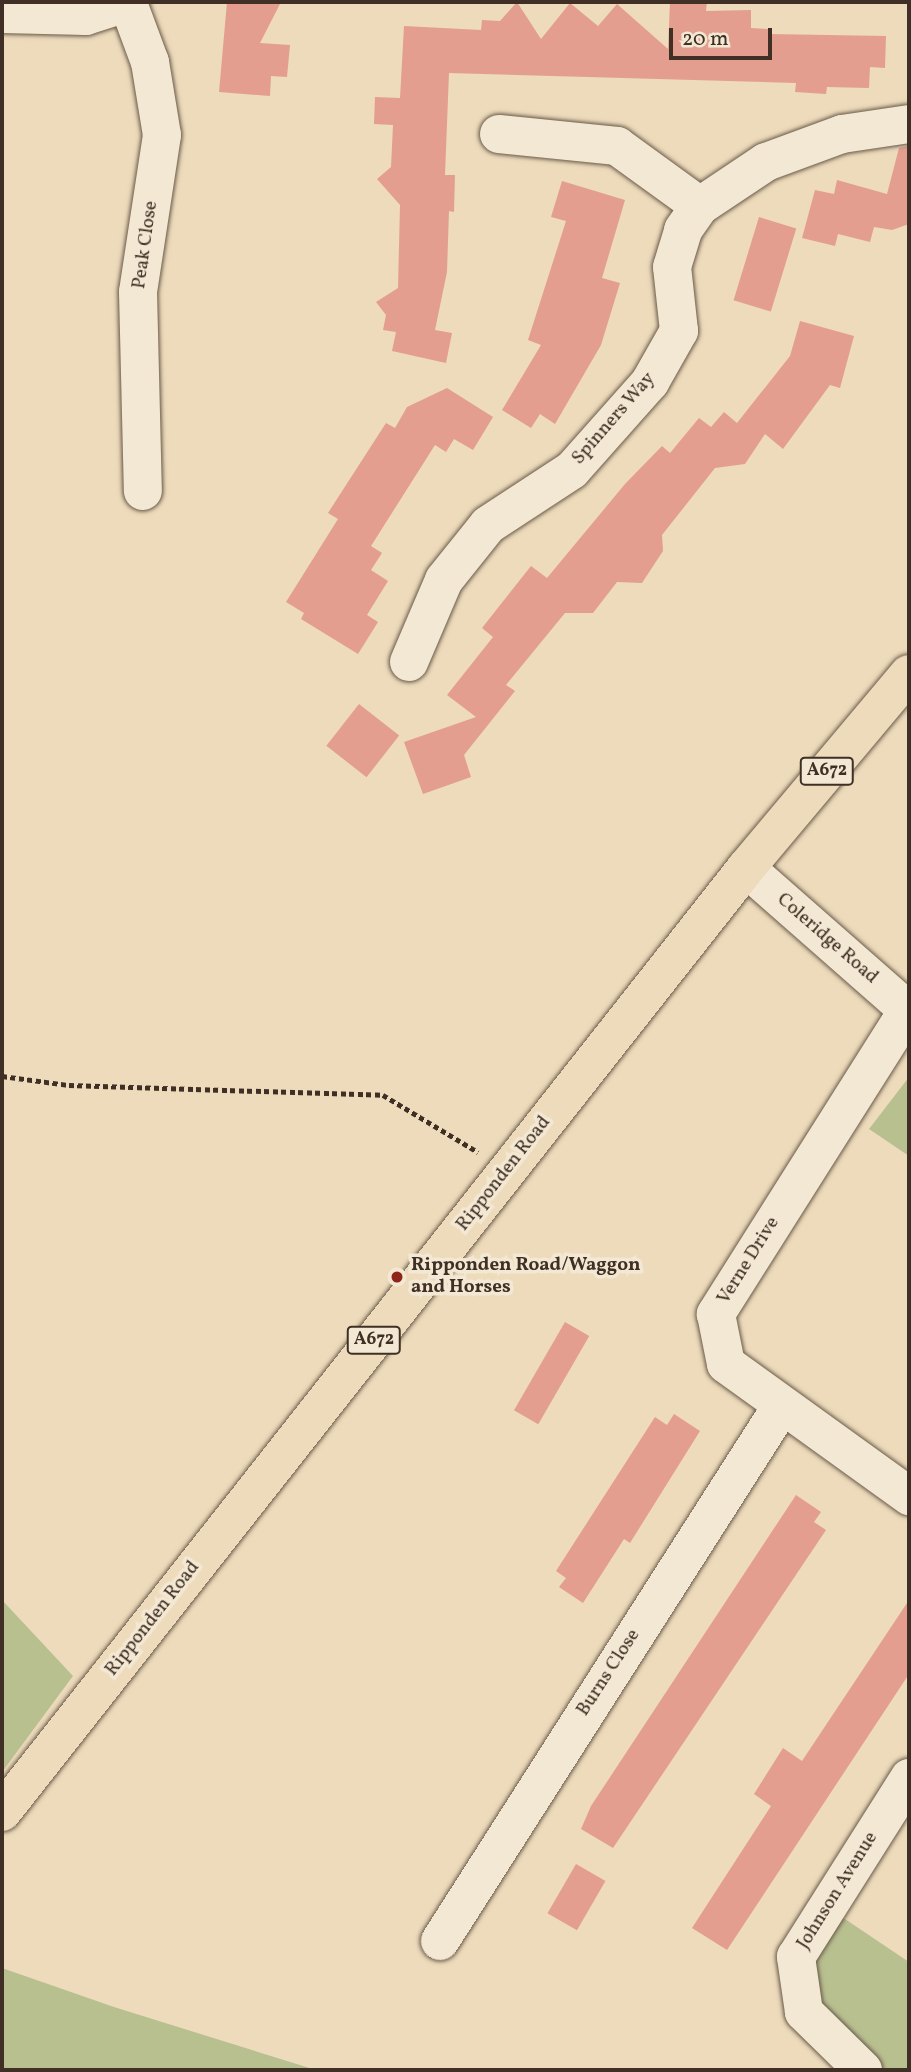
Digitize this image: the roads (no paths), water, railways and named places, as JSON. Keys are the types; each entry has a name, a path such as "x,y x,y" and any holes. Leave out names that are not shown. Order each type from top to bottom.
{"main road":[{"name":"Ripponden Road","path":"2,1812 746,868 909,674"}],"street":[{"path":"2,14 86,16 129,3"},
{"name":"Peak Close","path":"129,3 150,62 162,135 138,292 143,491"},
{"name":"Spinners Way","path":"409,662 444,580 488,525 572,470 650,382 679,331 672,267 683,230 701,206 766,162 842,134 909,124"},
{"path":"499,134 617,146 701,206"},
{"name":"Coleridge Road","path":"746,868 909,1010"},
{"name":"Verne Drive","path":"909,1010 716,1314 726,1364 781,1407 909,1496"},
{"name":"Burns Close","path":"440,1941 781,1407"},
{"name":"Johnson Avenue","path":"863,2070 804,2012 796,1957 909,1779"}],"place":[{"name":"Ripponden Road/Waggon and Horses","path":"397,1277"}]}
